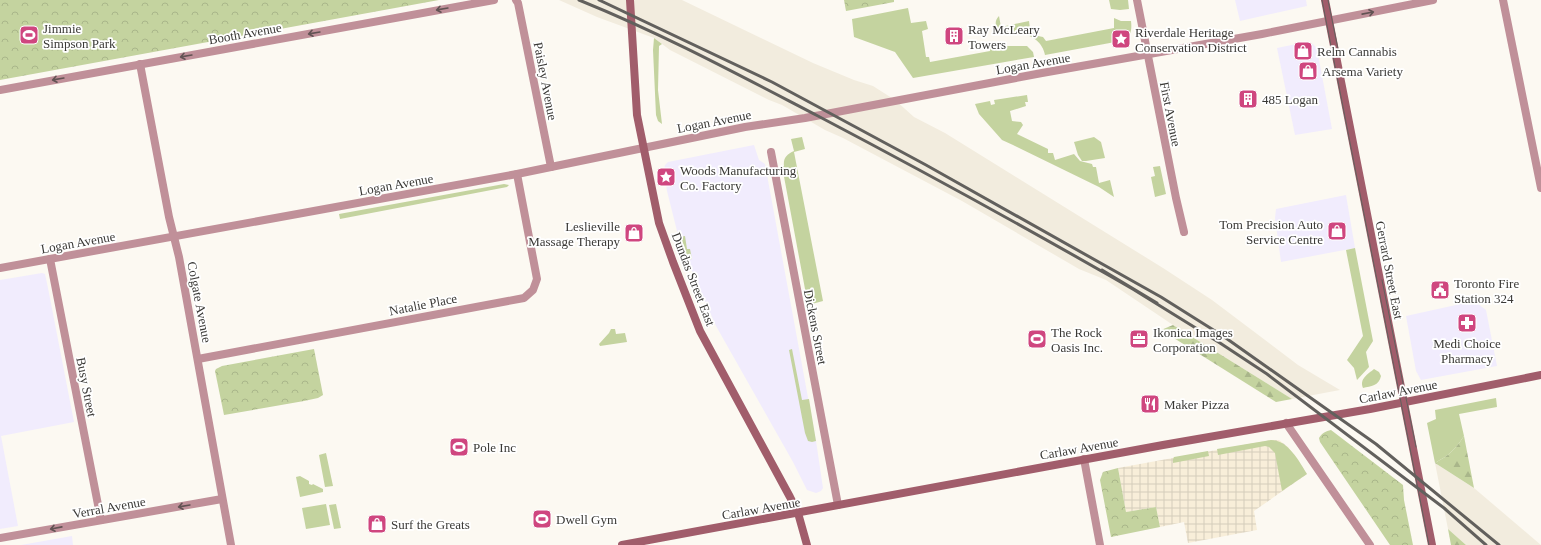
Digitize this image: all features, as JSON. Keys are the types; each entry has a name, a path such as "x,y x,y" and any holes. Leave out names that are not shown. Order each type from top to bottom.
{"main road":[{"name":"Dundas Street East","path":"630,0 637,116 659,223 670,256 700,331 798,513 807,545"},
{"name":"Gerrard Street East","path":"1325,0 1432,545"},
{"name":"Carlaw Avenue","path":"622,545 1404,402 1541,375"}],"street":[{"name":"Booth Avenue","path":"0,90 494,0"},
{"name":"Paisley Avenue","path":"516,0 518,3 551,167"},
{"name":"First Avenue","path":"1137,0 1174,191 1184,232"},
{"name":"Logan Avenue","path":"0,268 517,174 745,127 1148,55 1433,0"},
{"path":"1503,0 1541,188"},
{"name":"Colgate Avenue","path":"140,64 167,209 179,257 222,499 232,545"},
{"name":"Dickens Street","path":"771,152 838,506"},
{"name":"Natalie Place","path":"198,359 524,298 533,290 537,279 517,174"},
{"name":"Busy Street","path":"50,259 101,520"},
{"path":"1286,423 1370,545"},
{"path":"1084,460 1100,545"},
{"name":"Verral Avenue","path":"0,538 222,499"}],"shaded area":[{"path":"559,0 682,0 813,63 873,86 895,100 914,117 945,133 1163,268 1212,300 1298,365 1340,390 1292,399 1173,325 1106,280 1079,269 962,201 825,130 782,105 769,100 670,50 654,38 597,17"},
{"path":"1235,0 1306,0 1307,6 1240,21"},
{"path":"1306,42 1313,44 1317,49 1332,129 1295,135 1277,48"},
{"path":"754,145 759,160 765,164 816,441 823,488 821,491 816,493 807,490 793,462 716,326 687,260 677,231 667,191 664,170 665,165 668,162"},
{"path":"1346,195 1355,248 1281,262 1275,218 1276,209"},
{"path":"42,273 45,274 74,422 1,436 18,526 0,529 0,280"},
{"path":"1474,301 1486,310 1497,366 1421,380 1416,371 1406,316"},
{"path":"1271,440 1279,440 1288,447 1307,474 1254,511 1257,530 1188,543 1184,522 1160,527 1156,507 1126,512 1118,468"},
{"path":"1435,463 1474,488 1541,545 1466,545 1448,529"},
{"path":"72,536 73,545 21,545"}],"green space":[{"name":"Jimmie Simpson Park","path":"0,0 439,0 0,80"},
{"path":"844,0 894,0 894,2 846,11"},
{"path":"1109,0 1128,0 1129,9 1111,9"},
{"path":"908,8 911,23 926,21 928,29 922,31 926,57 929,57 930,62 990,51 991,46 1027,46 1033,52 1034,57 913,78 895,52 854,37 852,19"},
{"path":"999,16 1001,27 1029,21 1030,29 1038,36 1043,37 1046,41 1114,28 1114,18 1121,21 1131,21 1131,29 1126,40 1045,55 1042,47 1032,37 1024,34 1000,33 996,24 996,20"},
{"path":"654,38 662,44 659,46 658,90 662,124 658,121 656,115 653,50"},
{"path":"1027,95 1028,102 1025,102 1026,106 1010,111 1012,121 1021,122 1023,125 1017,134 1048,149 1048,153 1053,153 1055,160 1074,154 1080,161 1092,164 1093,167 1096,167 1099,183 1110,180 1114,197 1099,187 1002,140 979,114 975,104 990,101 991,105 995,104 994,100"},
{"path":"802,137 805,149 794,152 823,301 808,305 782,166 784,166 784,161 789,153 794,151 791,139"},
{"path":"1094,137 1101,142 1105,158 1082,161 1078,155 1074,142"},
{"path":"1160,166 1166,194 1155,197 1151,177 1155,176 1153,167"},
{"path":"504,184 509,185 507,187 340,219 339,214"},
{"path":"685,236 687,249 690,249 692,259 687,260 680,237"},
{"path":"1355,248 1373,341 1366,352 1369,367 1357,380 1354,368 1347,360 1363,336 1346,250"},
{"path":"1173,325 1292,399 1276,402 1161,330"},
{"path":"611,329 615,329 616,334 625,333 627,342 600,346 599,344"},
{"path":"314,349 323,395 318,398 304,401 224,415 215,371 216,369 222,366"},
{"path":"792,349 802,400 809,399 816,441 812,442 808,441 805,433 789,350"},
{"path":"1374,369 1379,372 1381,376 1380,379 1377,384 1363,388 1363,379"},
{"path":"1496,398 1497,407 1459,414 1464,436 1451,452 1435,463 1427,423 1436,419 1435,410"},
{"path":"1331,430 1403,485 1404,500 1413,545 1390,545 1320,442 1319,438 1321,435"},
{"path":"1464,436 1474,488 1435,463 1451,452"},
{"path":"1271,440 1283,443 1288,447 1307,474 1282,491 1275,453 1269,447 1265,446 1218,455 1217,449"},
{"path":"1208,451 1209,456 1173,463 1174,457"},
{"path":"326,453 333,486 325,487 319,455"},
{"path":"1118,468 1126,512 1156,507 1160,527 1111,537 1100,480 1103,472"},
{"path":"300,476 309,481 309,484 313,484 323,489 323,492 300,497 296,477"},
{"path":"326,504 330,525 306,529 302,508"},
{"path":"336,504 341,528 334,529 329,505"},
{"path":"1448,529 1466,545 1451,545"}],"tram line":[{"path":"1322,0 1429,545"},
{"path":"1328,0 1339,54"},
{"path":"1382,280 1416,447"}],"railway":[{"path":"579,0 670,40 818,116 903,161 1073,255 1115,279 1157,303 1102,270 1220,343 1267,374 1444,508 1486,545"},
{"path":"599,0 772,82 926,165 1161,297 1223,336 1376,444 1499,545"}],"place":[{"name":"Jimmie Simpson Park","path":"29,35"},
{"name":"Ray McLeary Towers","path":"954,36"},
{"name":"Riverdale Heritage Conservation District","path":"1121,39"},
{"name":"Relm Cannabis","path":"1303,51"},
{"name":"Arsema Variety","path":"1308,71"},
{"name":"485 Logan","path":"1248,99"},
{"name":"Woods Manufacturing Co. Factory","path":"666,177"},
{"name":"Tom Precision Auto Service Centre","path":"1337,231"},
{"name":"Leslieville Massage Therapy","path":"634,233"},
{"name":"Toronto Fire Station 324","path":"1440,290"},
{"name":"Medi Choice Pharmacy","path":"1467,323"},
{"name":"The Rock Oasis Inc.","path":"1037,339"},
{"name":"Ikonica Images Corporation","path":"1139,339"},
{"name":"Maker Pizza","path":"1150,404"},
{"name":"Pole Inc","path":"459,447"},
{"name":"Dwell Gym","path":"542,519"},
{"name":"Surf the Greats","path":"377,524"}]}
